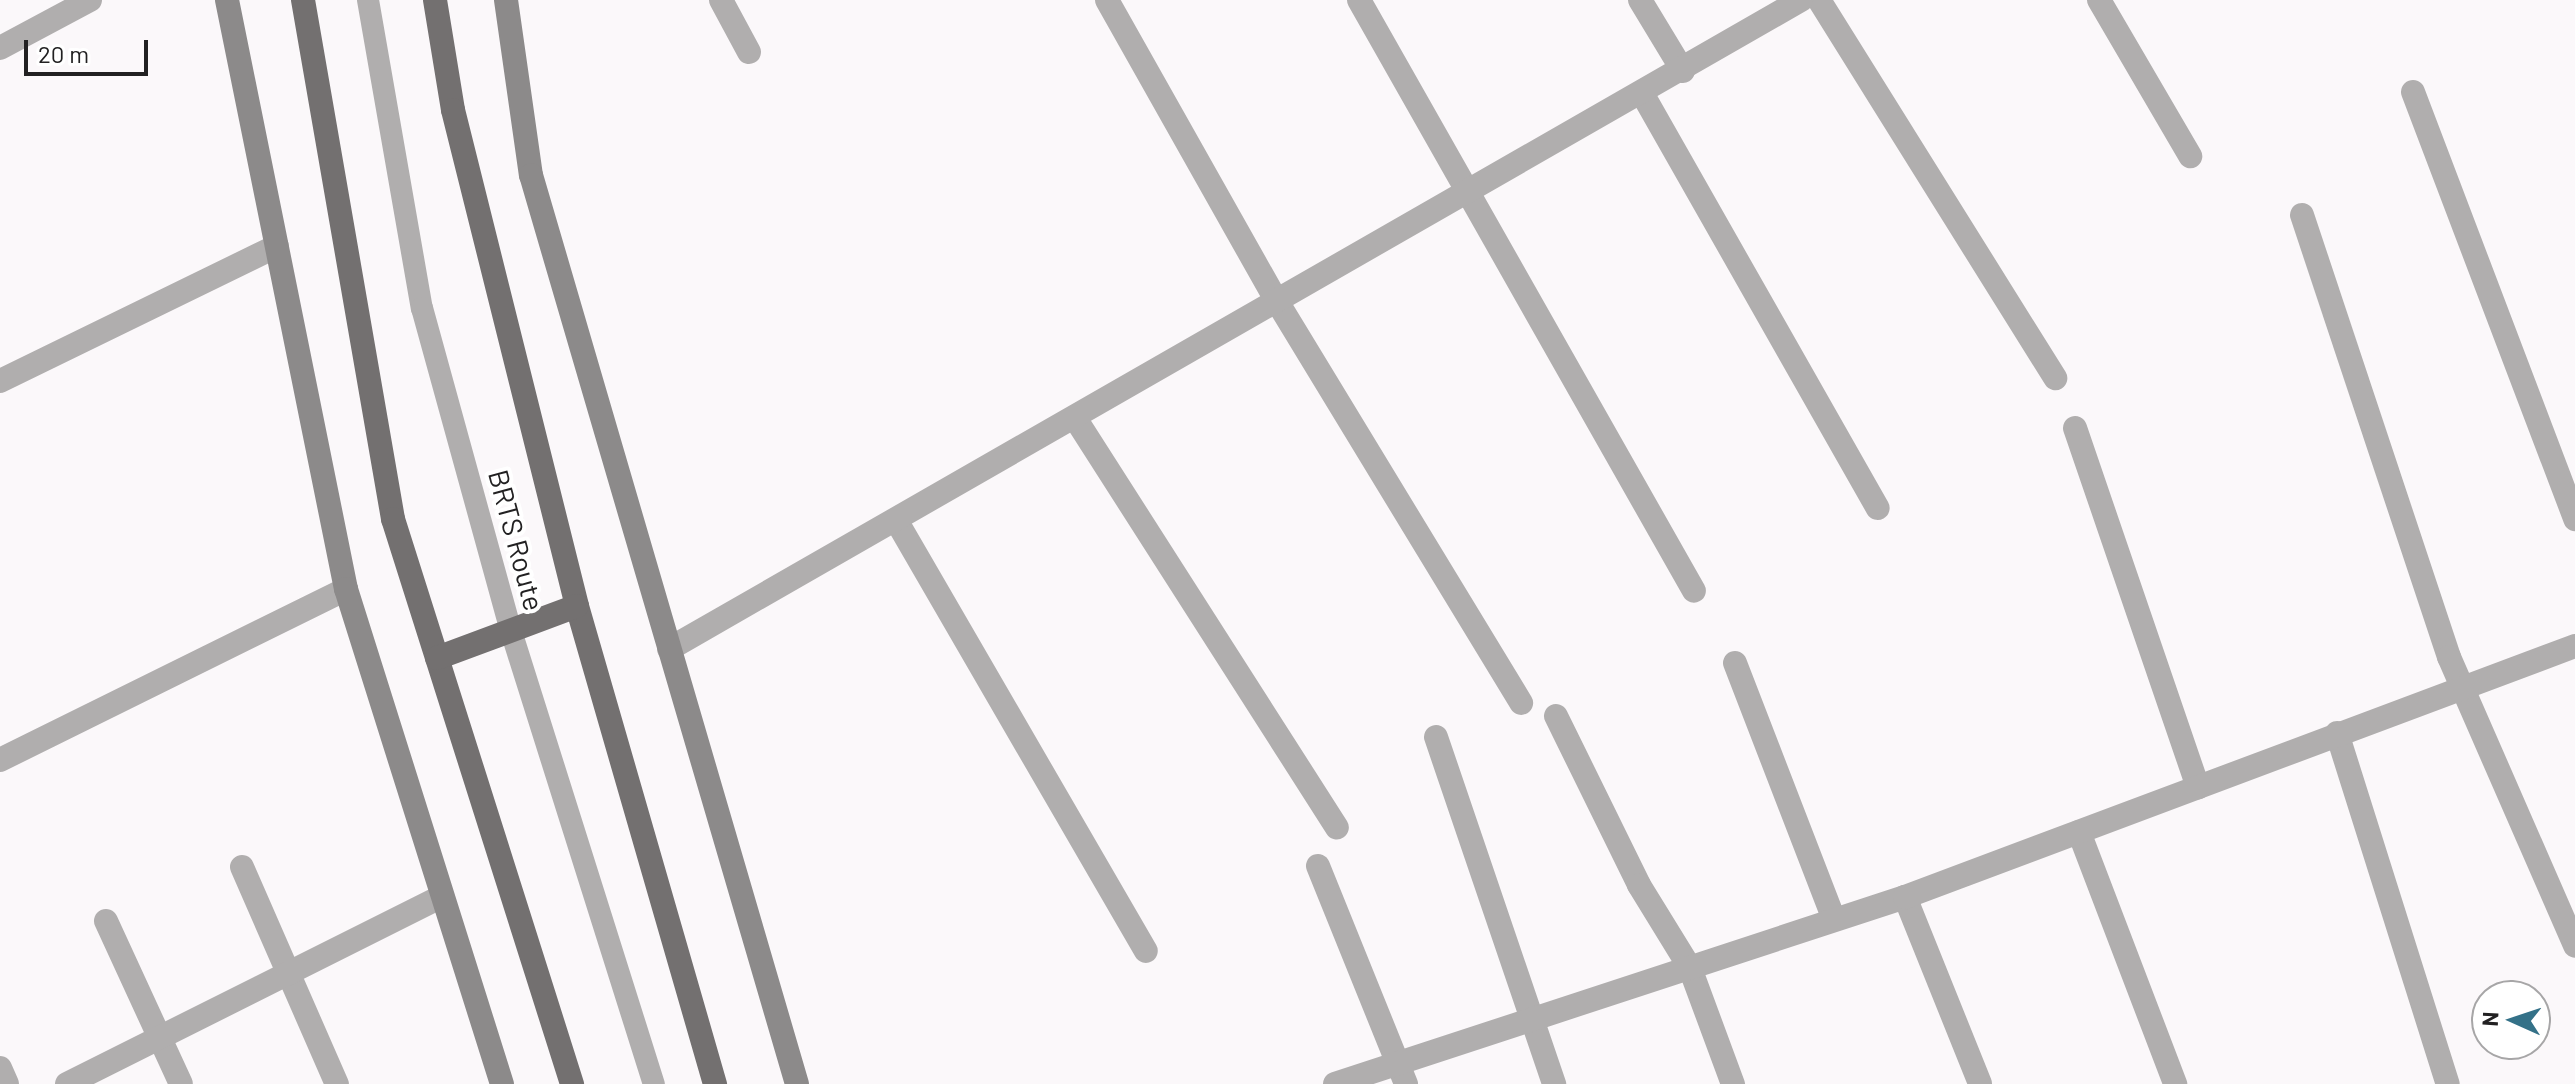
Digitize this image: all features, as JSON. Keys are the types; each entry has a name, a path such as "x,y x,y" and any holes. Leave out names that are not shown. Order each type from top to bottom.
{"main road":[{"path":"303,0 393,519 572,1084"},
{"path":"435,0 453,110 577,606 715,1084"},
{"path":"437,658 577,606"}],"street":[{"path":"0,48 90,0"},
{"path":"227,0 346,589 502,1084"},
{"path":"506,0 531,175 797,1084"},
{"path":"721,0 749,52"},
{"path":"1107,0 1278,303 1521,703"},
{"path":"1359,0 1694,591"},
{"path":"1640,0 1683,71"},
{"path":"669,649 1643,95 1801,0"},
{"path":"1819,0 2055,378"},
{"path":"2099,0 2190,156"},
{"path":"2413,92 2575,519"},
{"path":"1643,95 1878,508"},
{"path":"2302,215 2461,689 2575,946"},
{"path":"0,381 277,246"},
{"path":"1075,418 1337,827"},
{"path":"2075,428 2198,788"},
{"path":"896,520 1146,951"},
{"path":"0,760 346,589"},
{"path":"1335,1084 1402,1074 1530,1020 1690,968 1832,915 1905,897 2575,646"},
{"path":"1735,663 1832,915"},
{"path":"1556,716 1639,885 1690,968 1733,1084"},
{"path":"2337,733 2448,1084"},
{"path":"1436,737 1554,1084"},
{"path":"2079,832 2175,1084"},
{"path":"1318,866 1402,1074"},
{"path":"242,867 337,1084"},
{"path":"67,1084 442,896"},
{"path":"1905,897 1980,1084"},
{"path":"106,921 181,1084"},
{"path":"0,1068 7,1084"}],"lane":[{"name":"BRTS Route","path":"368,0 422,308 511,631 654,1084"}]}
